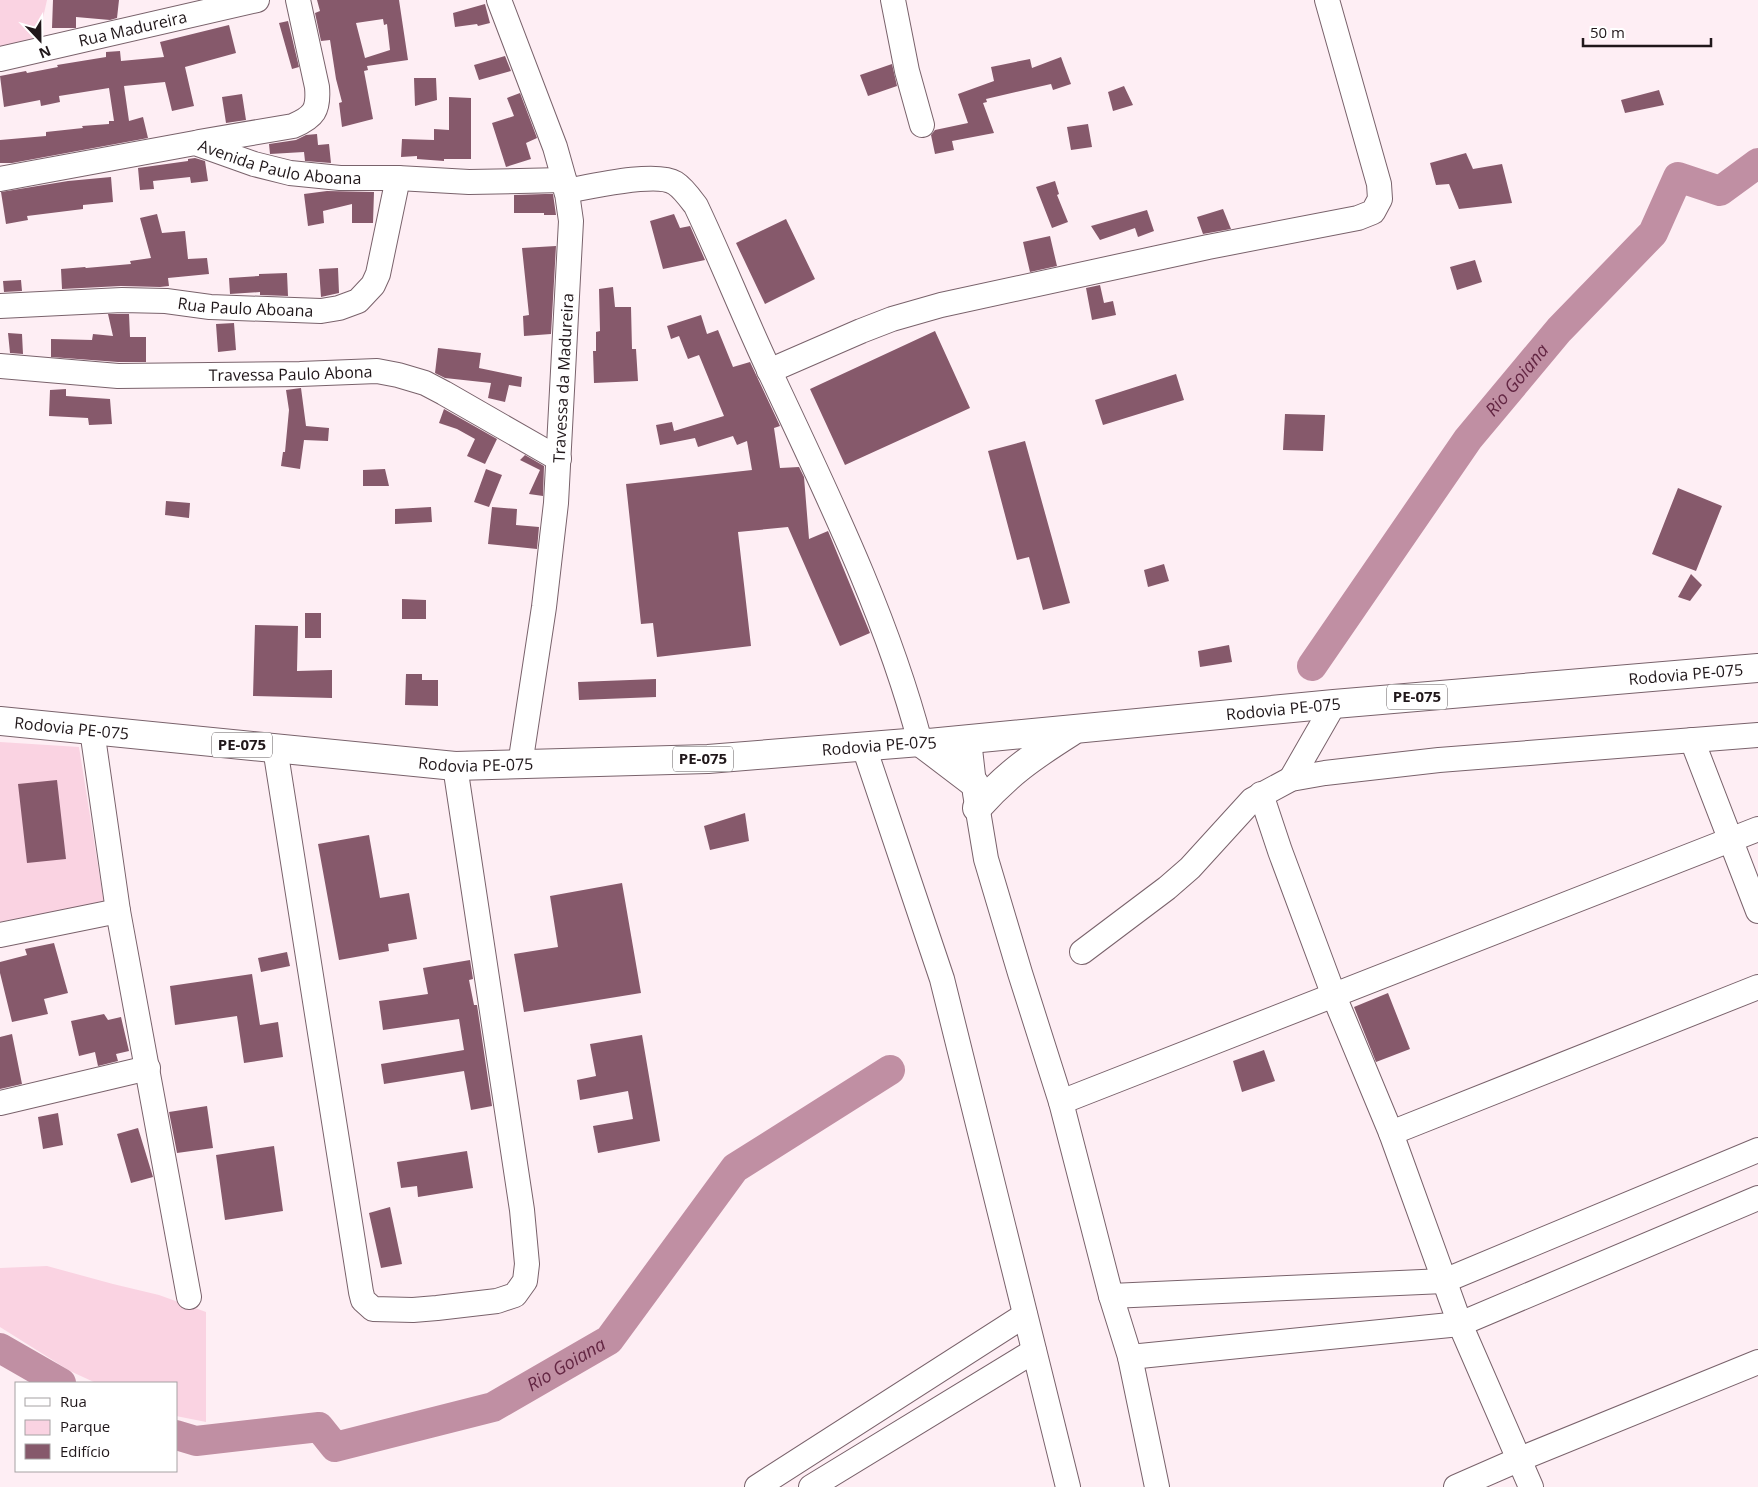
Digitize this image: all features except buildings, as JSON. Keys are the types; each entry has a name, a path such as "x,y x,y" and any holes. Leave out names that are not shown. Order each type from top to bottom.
{"main road":[{"name":"Rodovia PE-075","path":"0,721 455,766 520,765 708,759 864,748 920,742 969,740 1334,704 1758,668"},
{"path":"920,742 975,795 995,788 1036,754 1077,729"}],"street":[{"path":"195,143 293,126 312,114 316,108 318,98 317,87 298,0"},
{"name":"Travessa da Madureira","path":"499,0 556,147 571,221 560,459 544,608 520,765"},
{"path":"893,0 907,70 922,125"},
{"path":"769,371 892,319 941,305 1208,247 1358,218 1373,212 1380,199 1379,184 1327,0"},
{"name":"Rua Madureira","path":"0,59 243,2"},
{"name":"Avenida Paulo Aboana","path":"0,179 195,143 254,164 290,174 340,178 398,178 565,186 646,178 663,178 674,182 696,206 769,371 807,449 874,606 909,701 920,742"},
{"name":"Rua Paulo Aboana","path":"0,306 166,301 210,307 321,311 349,305 358,301 366,294 378,274 398,178"},
{"name":"Travessa Paulo Abona","path":"0,366 118,376 377,371 398,375 431,386 560,459"},
{"path":"1291,779 1334,704"},
{"path":"92,730 118,911 189,1297"},
{"path":"1082,952 1168,888 1190,868 1252,800 1291,779 1439,760 1758,735"},
{"path":"969,740 975,795 986,859 1061,1102 1111,1296 1130,1357 1157,1487"},
{"path":"1692,740 1758,911"},
{"path":"275,748 361,1292 363,1300 373,1309 413,1310 497,1301 515,1295 525,1281 528,1264 522,1210 455,766"},
{"path":"864,748 942,979 1068,1487"},
{"path":"1261,794 1280,851 1334,996 1390,1133 1460,1324 1531,1487"},
{"path":"1061,1102 1758,829"},
{"path":"0,935 118,911"},
{"path":"1390,1133 1758,987"},
{"path":"0,1102 148,1068"},
{"path":"1111,1296 1444,1282 1758,1150"},
{"path":"1130,1357 1460,1324 1758,1198"},
{"path":"757,1487 1025,1315"},
{"path":"810,1487 1034,1351"},
{"path":"1456,1487 1758,1362"}],"green space":[{"path":"0,0 47,0 38,40 0,47"},
{"path":"0,742 79,747 104,903 0,922"},
{"path":"47,1266 159,1295 206,1312 206,1422 178,1416 178,1382 94,1382 70,1371 0,1327 0,1268"}],"waterway":[{"name":"Rio Goiana","path":"1312,666 1468,439 1559,330 1653,233 1678,177 1720,191 1758,163"},
{"name":"Rio Goiana","path":"178,1436 196,1441 319,1427 335,1447 493,1407 609,1340 735,1168 890,1070"},
{"name":"Rio Goiana","path":"0,1348 59,1382"}]}
